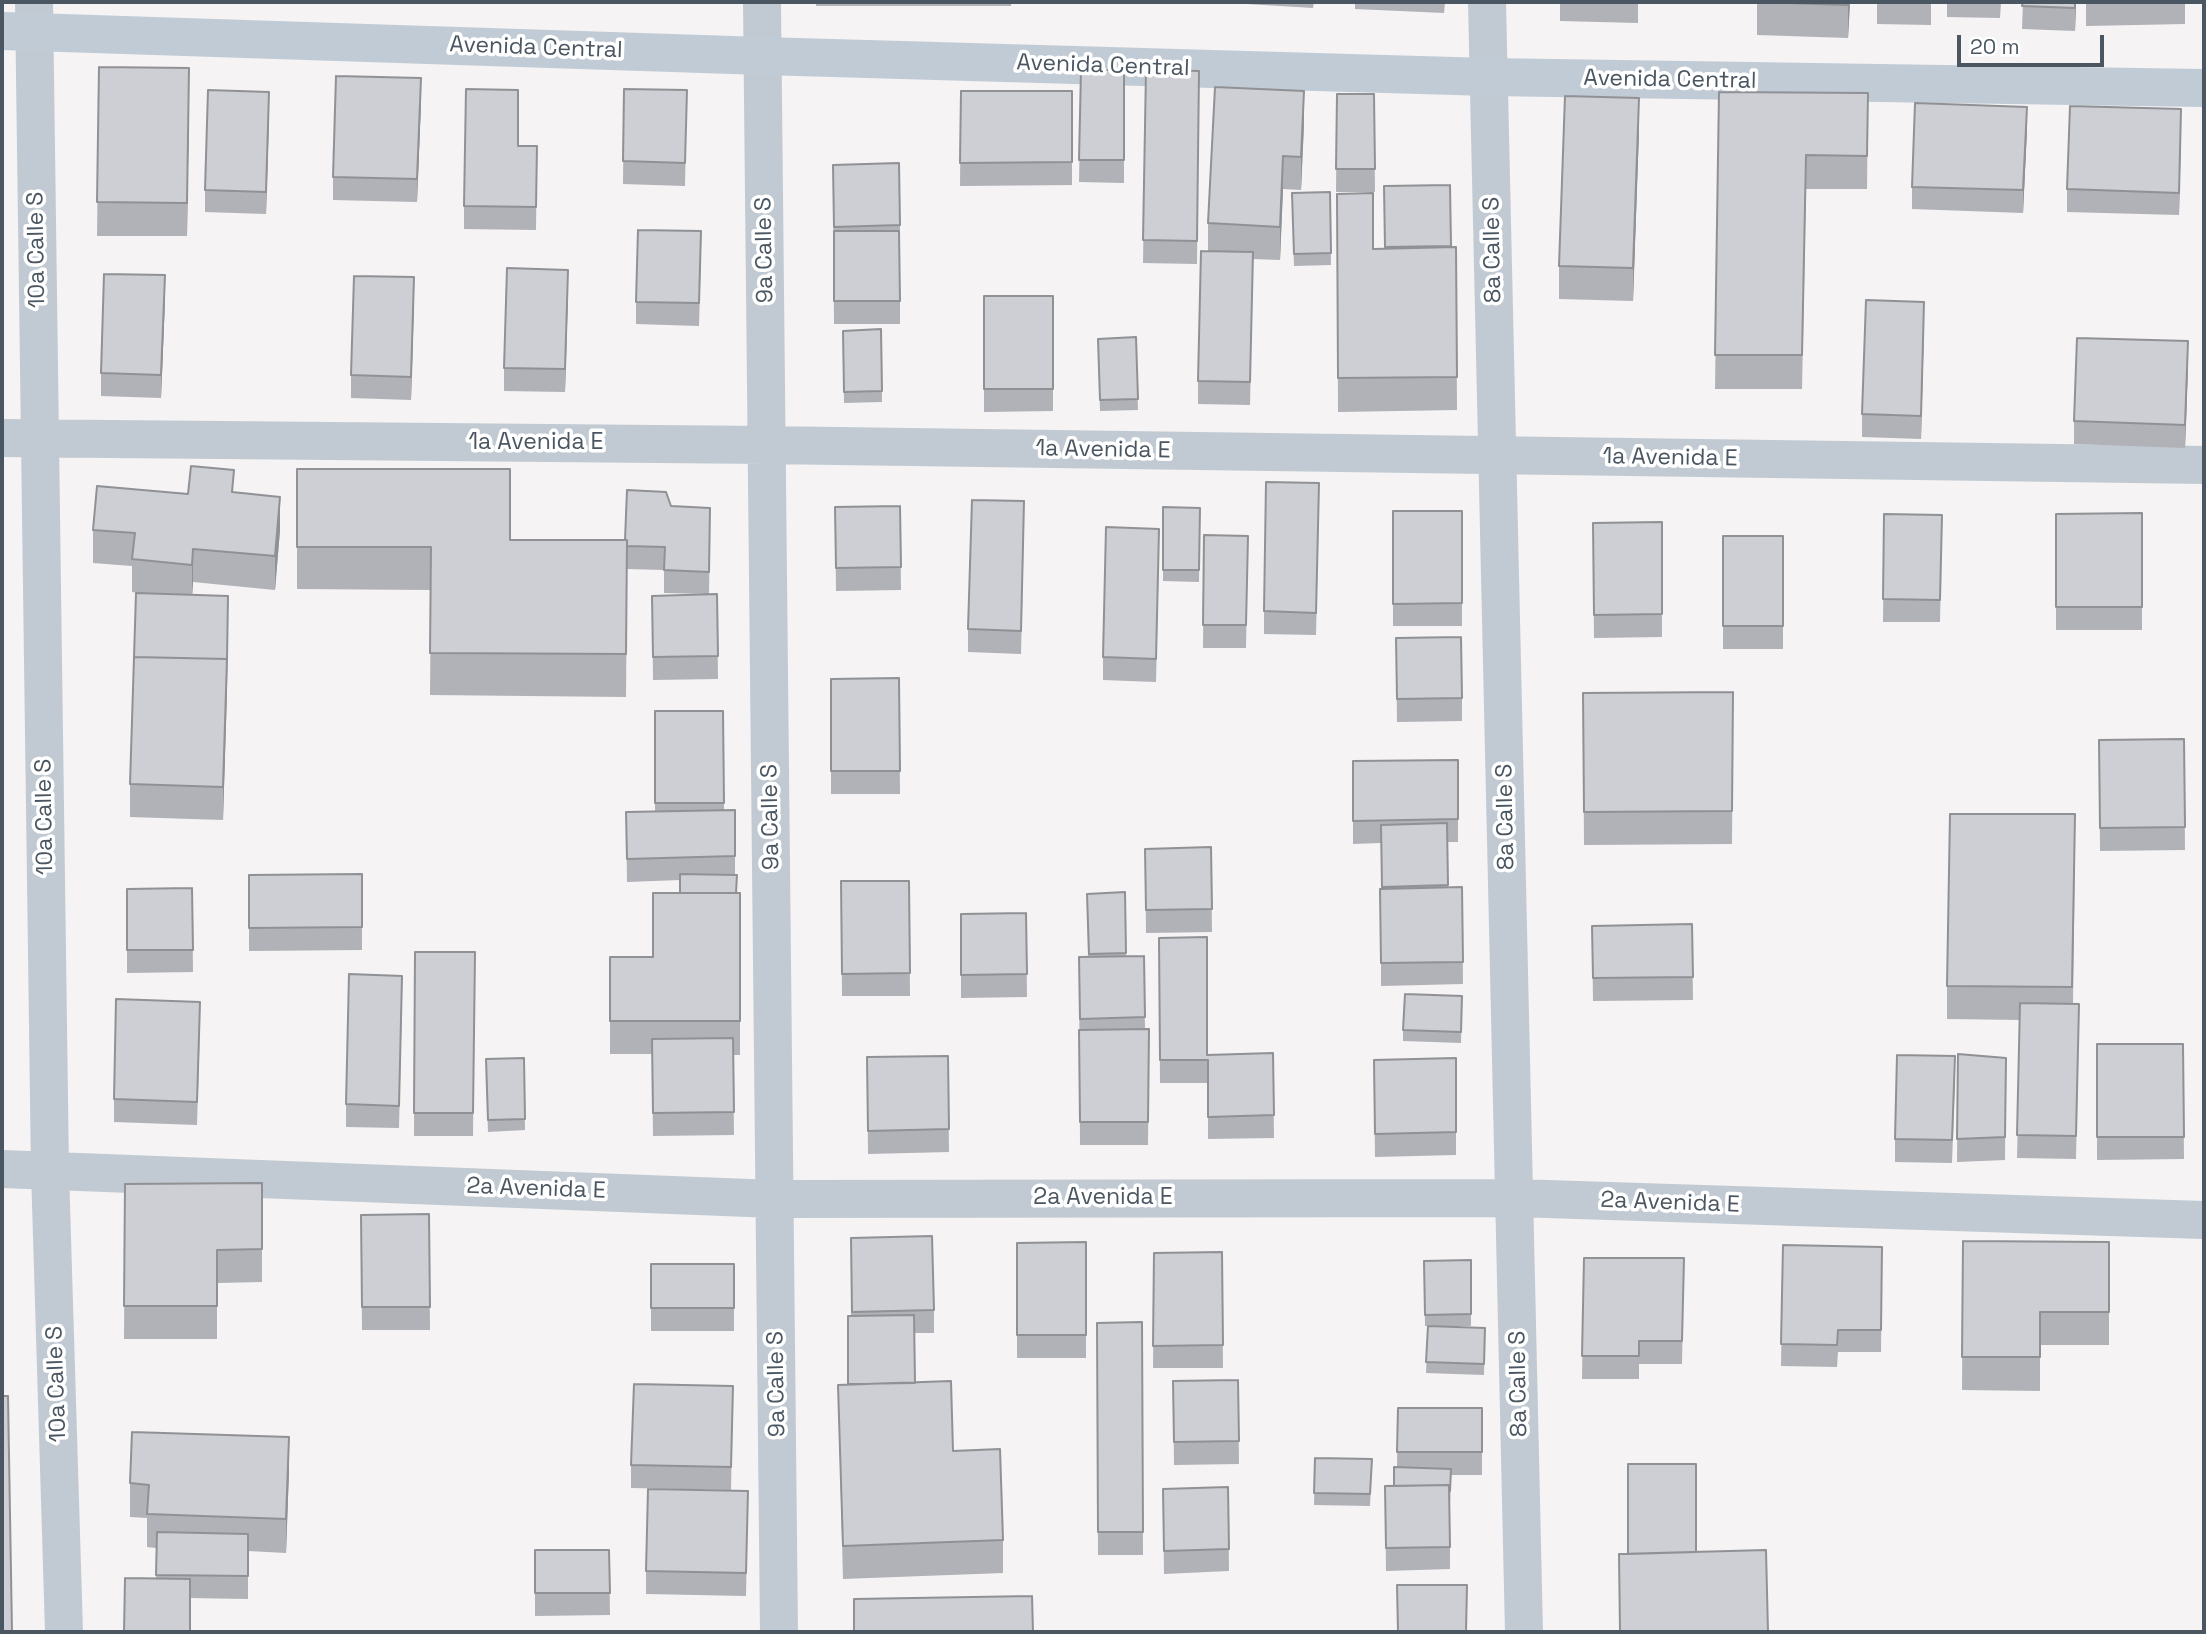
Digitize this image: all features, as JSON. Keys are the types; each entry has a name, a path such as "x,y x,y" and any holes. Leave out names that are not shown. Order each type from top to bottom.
{"street":[{"name":"9a Calle S","path":"762,2 779,1632"},
{"name":"8a Calle S","path":"1487,2 1524,1632"},
{"name":"Avenida Central","path":"23,21 763,56 1489,77 2204,88"},
{"name":"10a Calle S","path":"23,21 40,439 50,1171 64,1632"},
{"name":"1a Avenida E","path":"2,438 767,445 2204,465"},
{"name":"2a Avenida E","path":"2,1170 775,1199 1515,1198 2204,1220"}],"building":[{"path":"1757,2 1848,2 1848,5"},
{"path":"2023,2 2075,2 2075,8 2022,6"},
{"path":"2086,2 2174,2 2086,3"},
{"path":"99,67 189,68 187,203 97,202"},
{"path":"1081,70 1124,70 1124,160 1079,160"},
{"path":"1146,70 1199,71 1197,241 1143,240"},
{"path":"336,76 421,78 417,179 333,177"},
{"path":"1215,87 1304,91 1301,157 1283,156 1280,227 1208,223"},
{"path":"466,89 518,90 518,146 537,146 536,207 464,206"},
{"path":"624,89 687,90 685,163 623,161"},
{"path":"208,90 269,92 266,192 205,190"},
{"path":"961,91 1072,91 1072,162 960,163"},
{"path":"1719,92 1868,93 1867,156 1806,155 1802,355 1715,355"},
{"path":"1337,94 1374,94 1375,169 1336,169"},
{"path":"1565,96 1639,98 1633,268 1559,266"},
{"path":"1915,103 2027,107 2023,190 1912,187"},
{"path":"2070,106 2181,109 2179,193 2067,189"},
{"path":"899,163 900,225 834,227 833,165"},
{"path":"1450,185 1451,246 1385,247 1384,186"},
{"path":"1330,192 1331,253 1294,254 1292,193"},
{"path":"1373,193 1373,249 1456,247 1457,377 1338,378 1337,194"},
{"path":"638,230 701,231 699,303 636,302"},
{"path":"834,231 899,231 900,301 834,301"},
{"path":"1201,251 1253,252 1250,382 1198,381"},
{"path":"507,268 568,270 565,369 504,368"},
{"path":"104,274 165,275 161,375 101,373"},
{"path":"354,276 414,277 411,377 351,375"},
{"path":"984,296 1053,296 1053,389 984,389"},
{"path":"1866,300 1924,302 1921,416 1862,414"},
{"path":"881,329 882,391 844,392 843,331"},
{"path":"1136,337 1138,399 1100,400 1098,339"},
{"path":"2077,338 2188,341 2185,425 2074,421"},
{"path":"191,466 234,470 232,492 280,497 275,556 193,549 192,565 132,559 135,533 93,530 97,486 188,494"},
{"path":"297,469 510,469 510,540 627,540 626,654 430,653 431,547 297,547"},
{"path":"1266,482 1319,483 1316,613 1264,611"},
{"path":"627,490 666,492 671,506 710,508 709,572 664,570 665,547 627,546"},
{"path":"972,500 1024,501 1021,631 968,629"},
{"path":"900,506 901,567 836,568 835,507"},
{"path":"1163,507 1200,508 1199,570 1163,570"},
{"path":"1393,511 1462,511 1462,603 1393,604"},
{"path":"2142,513 2142,607 2056,607 2056,514"},
{"path":"1884,514 1942,515 1940,600 1883,599"},
{"path":"1662,522 1662,614 1594,615 1593,523"},
{"path":"1106,527 1159,529 1156,659 1103,657"},
{"path":"1204,535 1248,536 1246,625 1203,625"},
{"path":"1723,536 1783,536 1783,626 1723,626"},
{"path":"136,593 228,596 227,659 134,657"},
{"path":"717,594 718,656 653,657 652,596"},
{"path":"1461,637 1462,698 1397,699 1396,638"},
{"path":"134,657 227,659 223,787 130,784"},
{"path":"899,678 900,771 831,771 831,679"},
{"path":"1733,692 1732,811 1584,812 1583,693"},
{"path":"655,711 723,711 724,803 655,803"},
{"path":"2184,739 2185,827 2100,828 2099,740"},
{"path":"1458,760 1458,819 1353,821 1353,761"},
{"path":"735,810 735,856 627,859 626,812"},
{"path":"1950,814 2075,814 2072,987 1947,986"},
{"path":"1447,823 1448,885 1382,887 1381,825"},
{"path":"1211,847 1212,909 1146,910 1145,849"},
{"path":"362,874 362,927 249,928 249,875"},
{"path":"680,874 737,875 736,893 680,893"},
{"path":"841,881 909,881 910,973 842,974"},
{"path":"1462,887 1463,962 1381,963 1380,889"},
{"path":"192,888 193,950 127,950 127,889"},
{"path":"1125,892 1126,953 1089,954 1087,894"},
{"path":"653,893 740,893 740,1021 610,1021 610,957 653,957"},
{"path":"1026,913 1027,974 961,975 961,914"},
{"path":"1692,924 1693,977 1593,978 1592,926"},
{"path":"1207,937 1207,1055 1273,1053 1274,1115 1208,1117 1208,1060 1160,1060 1159,938"},
{"path":"415,952 475,952 473,1113 414,1113"},
{"path":"1144,956 1145,1017 1080,1019 1079,957"},
{"path":"349,974 402,976 399,1106 346,1104"},
{"path":"1405,994 1462,996 1461,1032 1403,1030"},
{"path":"116,999 200,1002 197,1102 114,1099"},
{"path":"2020,1003 2079,1004 2076,1136 2017,1135"},
{"path":"1149,1029 1148,1122 1080,1122 1079,1030"},
{"path":"733,1038 734,1112 653,1113 652,1039"},
{"path":"2097,1044 2183,1044 2184,1137 2097,1137"},
{"path":"1958,1054 2006,1058 2005,1137 1957,1139"},
{"path":"1897,1055 1955,1056 1952,1140 1895,1139"},
{"path":"948,1056 949,1129 868,1131 867,1057"},
{"path":"524,1058 525,1119 488,1120 486,1059"},
{"path":"1456,1058 1456,1132 1375,1134 1374,1060"},
{"path":"262,1183 262,1249 217,1250 217,1306 124,1306 125,1184"},
{"path":"429,1214 430,1307 362,1307 361,1215"},
{"path":"932,1236 934,1310 852,1312 851,1238"},
{"path":"1963,1241 2109,1242 2109,1312 2040,1312 2040,1357 1962,1357"},
{"path":"1086,1242 1086,1335 1017,1335 1017,1243"},
{"path":"1783,1245 1882,1247 1881,1330 1838,1330 1837,1345 1781,1344"},
{"path":"1222,1252 1223,1345 1153,1346 1154,1253"},
{"path":"1584,1258 1684,1258 1682,1341 1639,1341 1639,1356 1582,1356"},
{"path":"1471,1260 1471,1314 1425,1315 1424,1261"},
{"path":"651,1264 734,1264 734,1308 651,1308"},
{"path":"914,1315 915,1383 848,1384 848,1316"},
{"path":"1142,1322 1143,1532 1098,1532 1097,1323"},
{"path":"1428,1326 1485,1328 1484,1364 1426,1362"},
{"path":"1238,1380 1239,1441 1174,1442 1173,1381"},
{"path":"951,1381 953,1451 1000,1449 1003,1540 843,1546 838,1385"},
{"path":"634,1384 733,1386 731,1467 631,1465"},
{"path":"2,1396 8,1396 12,1632 2,1632"},
{"path":"1398,1408 1482,1408 1482,1452 1397,1452"},
{"path":"132,1432 289,1437 286,1519 147,1514 149,1485 130,1483"},
{"path":"1315,1458 1372,1459 1370,1494 1314,1493"},
{"path":"1628,1464 1696,1464 1696,1552 1628,1554"},
{"path":"1394,1467 1451,1469 1450,1491 1449,1485 1394,1486"},
{"path":"1449,1485 1450,1547 1386,1548 1385,1486"},
{"path":"1228,1487 1229,1549 1164,1551 1163,1489"},
{"path":"648,1489 748,1491 746,1573 646,1571"},
{"path":"157,1532 248,1534 248,1576 156,1575"},
{"path":"535,1550 609,1550 610,1593 535,1593"},
{"path":"1766,1550 1768,1632 1620,1632 1619,1554"},
{"path":"125,1578 190,1579 190,1632 124,1632"},
{"path":"1397,1585 1467,1585 1466,1632 1398,1632"},
{"path":"1032,1596 1033,1632 854,1632 854,1599"}]}
